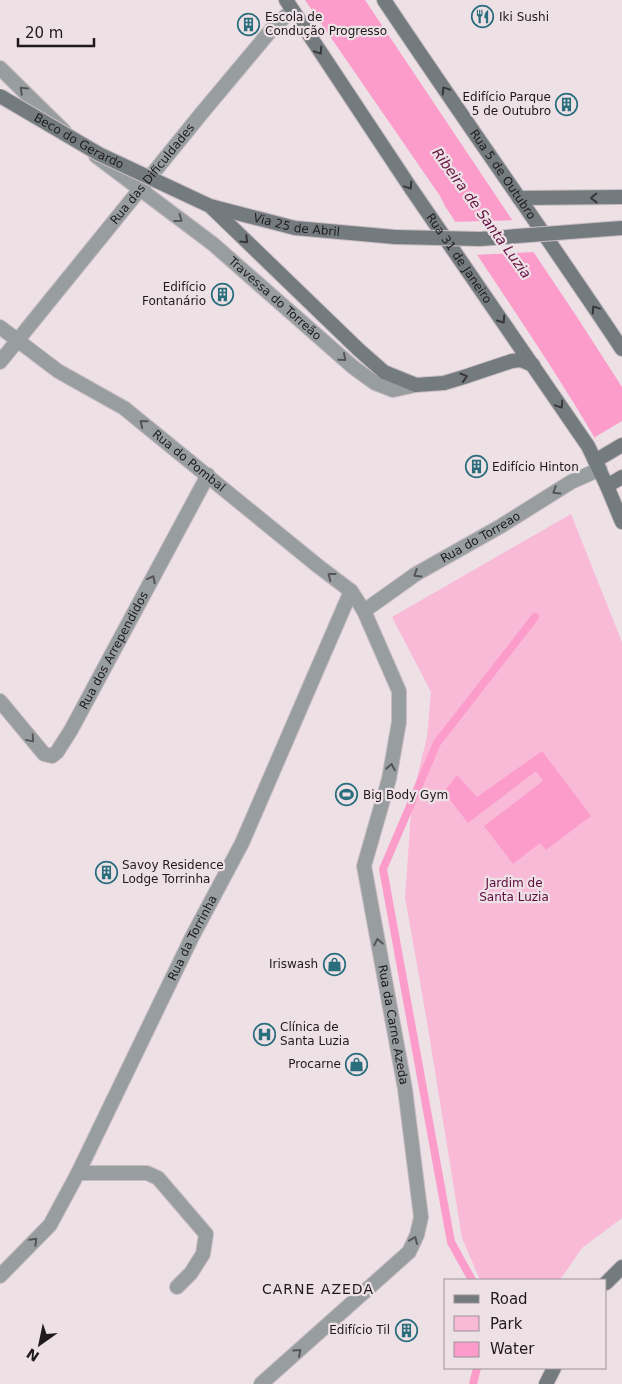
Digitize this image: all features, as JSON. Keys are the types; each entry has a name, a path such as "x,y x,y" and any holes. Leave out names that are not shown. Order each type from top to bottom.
{"main road":[{"name":"Rua 5 de Outubro","path":"384,0 622,349"},
{"name":"Rua 31 de Janeiro","path":"289,5 410,187 588,446 601,461 607,486 622,522"},
{"name":"Via 25 de Abril","path":"0,96 99,154 210,206 295,228 395,237 480,239 622,228"},
{"path":"519,198 622,197"},
{"path":"210,206 384,372 416,385 426,385 458,379 512,361 521,360 533,365"},
{"path":"601,461 622,445"},
{"path":"607,486 622,478"},
{"path":"607,1282 622,1267"},
{"path":"546,1384 554,1369"}],"street":[{"name":"Rua das Dificuldades","path":"0,362 272,29 289,5"},
{"name":"Beco do Gerardo","path":"0,68 63,130 140,190"},
{"name":"Travessa do Torreão","path":"140,190 213,244 353,367 375,383 392,390 416,385"},
{"name":"Rua do Pombal","path":"0,327 58,371 124,408 351,591 364,611"},
{"name":"Rua do Torreao","path":"364,611 416,574 501,526 601,461"},
{"name":"Rua dos Arrependidos","path":"0,701 44,754 52,756 57,752 71,730 208,475"},
{"name":"Rua da Torrinha","path":"0,1276 50,1225 75,1178 192,937 242,842 351,591"},
{"name":"Rua da Carne Azeda","path":"261,1384 409,1252 417,1234 421,1217 405,1089 364,866 389,779 399,722 399,691 364,611"},
{"path":"75,1178 147,1173 158,1178 206,1234 203,1254 191,1273 177,1287"}],"green space":[{"name":"Jardim de Santa Luzia","path":"571,514 622,642 622,1218 582,1248 561,1279 480,1279 462,1238 405,897 412,798 427,737 431,692 392,617"}],"water":[{"name":"Ribeira de Santa Luzia","path":"305,0 365,0 577,317 622,387 622,479 600,441 596,440 440,196"},
{"path":"542,751 591,816 546,850 540,843 513,864 484,826 543,781 536,771 468,823 444,792 457,775 477,797"}],"pier":[{"path":"515,220 536,252 474,255 452,222"},
{"path":"622,421 622,479 600,441 596,440 595,437"}],"waterway":[{"path":"471,1279 451,1242 383,869 437,743 535,617"},
{"path":"473,1384 477,1369"}],"place":[{"name":"Iki Sushi","path":"483,17"},
{"name":"Escola de Condução Progresso","path":"249,24"},
{"name":"Edifício Parque 5 de Outubro","path":"567,104"},
{"name":"Edifício Fontanário","path":"222,294"},
{"name":"Edifício Hinton","path":"476,467"},
{"name":"Big Body Gym","path":"347,795"},
{"name":"Savoy Residence Lodge Torrinha","path":"106,872"},
{"name":"Iriswash","path":"334,964"},
{"name":"Clínica de Santa Luzia","path":"264,1034"},
{"name":"Procarne","path":"357,1064"},
{"name":"Edifício Til","path":"406,1330"}],"district":[{"name":"CARNE AZEDA","path":"318,1289"}]}
